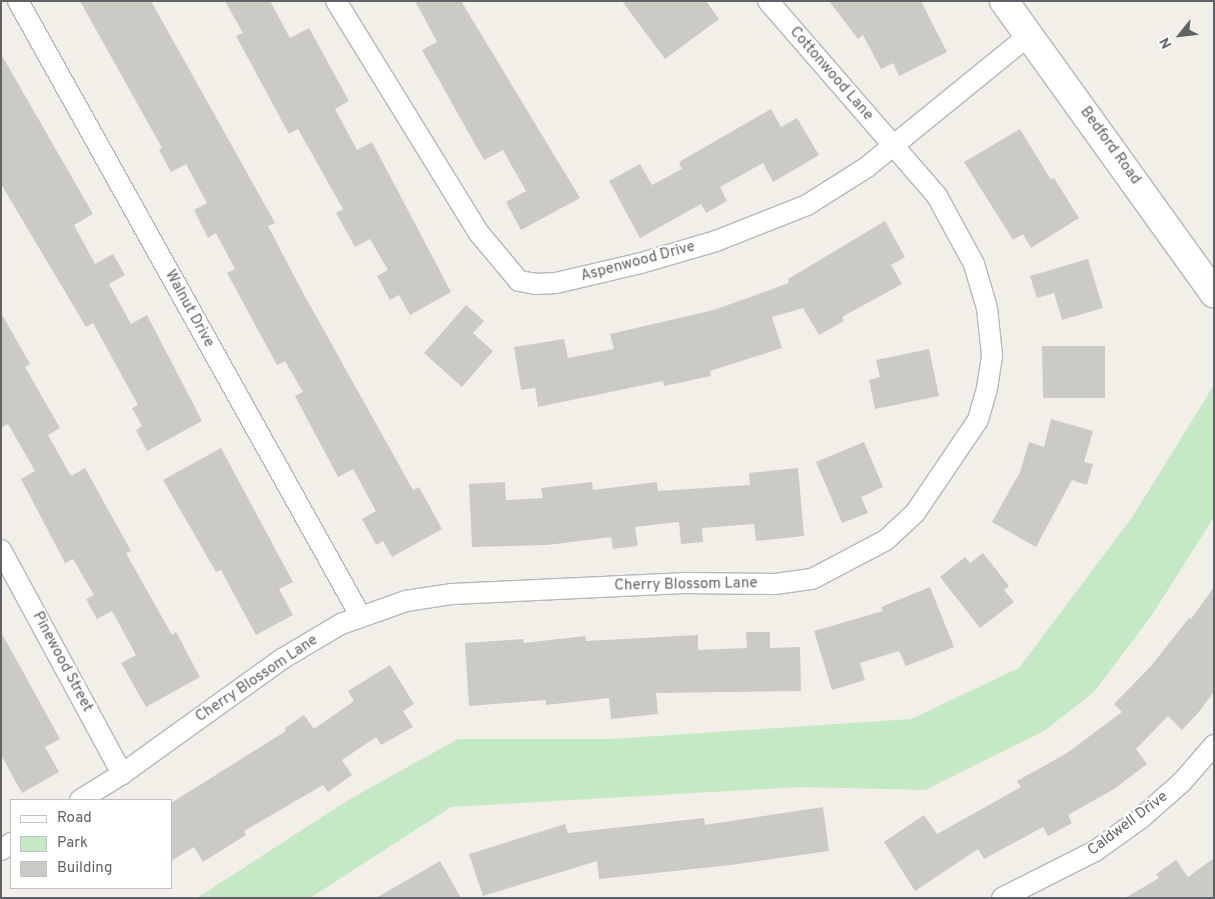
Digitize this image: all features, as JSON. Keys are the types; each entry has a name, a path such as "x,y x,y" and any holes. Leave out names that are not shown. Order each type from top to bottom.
{"main road":[{"name":"Bedford Road","path":"1004,1 1027,37 1066,85 1214,293"}],"street":[{"name":"Walnut Drive","path":"18,1 361,617"},
{"name":"Aspenwood Drive","path":"336,1 478,232 520,281 556,283 716,241 807,206 867,167 1027,37"},
{"name":"Cottonwood Lane","path":"768,1 894,146"},
{"name":"Cherry Blossom Lane","path":"82,799 122,774 282,659 341,624 406,601 452,594 683,583 775,584 812,579 886,540 915,513 978,420 992,355 987,308 974,264 937,196 894,146"},
{"name":"Pinewood Street","path":"1,550 122,774"},
{"name":"Caldwell Drive","path":"1002,898 1110,841 1182,782 1214,745"}],"green space":[{"path":"1214,385 1214,517 1152,615 1094,692 1044,731 925,790 800,787 451,807 310,898 197,898 350,799 458,739 612,739 911,719 1019,668 1133,516"}],"building":[{"path":"80,1 151,1 275,223 268,226 302,291 413,490 419,487 442,529 392,557 383,541 376,545 362,519 376,511 353,469 338,477 295,396 303,392 285,361 277,365 227,273 235,269 216,233 208,238 194,210 207,203 186,164 171,172 159,150 162,148"},
{"path":"225,1 270,1 290,38 309,28 349,101 335,109 357,150 372,142 451,292 410,315 399,295 390,300 377,276 388,270 370,239 355,247 336,213 343,209 298,129 289,134 236,36 243,33"},
{"path":"415,1 461,1 580,198 521,230 506,202 526,191 503,150 484,160 422,50 437,42"},
{"path":"622,1 706,1 719,19 665,59"},
{"path":"829,1 921,1 947,52 899,76 893,63 881,69 863,35 858,39"},
{"path":"1,54 93,214 74,225 95,264 113,254 125,275 109,284 131,324 147,315 202,421 147,451 136,430 142,426 132,408 138,405 93,323 86,327 1,184"},
{"path":"771,109 781,127 797,118 819,155 773,182 763,163 720,187 727,201 706,213 701,204 640,238 609,181 640,164 652,185 682,169 679,162"},
{"path":"1020,129 1051,180 1054,178 1079,218 1031,248 1023,234 1013,240 964,162"},
{"path":"885,221 905,257 891,265 902,284 842,317 844,321 819,335 803,308 772,317 782,348 710,371 711,376 664,386 663,381 538,407 535,388 521,390 514,347 564,339 568,358 614,349 610,334 714,310 789,283 788,279"},
{"path":"1088,259 1103,308 1062,320 1054,293 1037,298 1030,276"},
{"path":"466,305 484,321 473,333 493,351 462,387 424,353"},
{"path":"1,313 30,364 25,367 60,428 48,435 71,476 85,468 131,551 126,553 172,635 176,632 200,677 146,707 121,663 136,655 112,611 97,619 86,599 94,595 73,559 65,563 21,479 35,471 8,424 1,428"},
{"path":"1042,346 1105,346 1105,398 1043,398"},
{"path":"929,349 939,396 875,409 869,380 880,377 876,360"},
{"path":"1051,419 1093,431 1084,462 1093,464 1087,485 1072,480 1036,547 992,522 1020,472 1029,442 1044,447"},
{"path":"864,442 883,487 861,497 868,513 842,523 816,462"},
{"path":"221,448 293,582 279,589 293,615 256,635 221,570 216,572 163,480"},
{"path":"798,468 804,536 756,541 754,524 702,528 703,542 681,544 679,522 635,527 638,546 613,549 611,537 548,545 472,547 469,484 505,482 506,500 543,498 541,488 592,482 593,490 657,482 658,491 750,485 749,473"},
{"path":"983,553 1009,586 1004,590 1014,602 980,628 940,577 965,557 970,563"},
{"path":"930,587 954,647 906,666 899,651 860,663 865,680 832,690 814,631 883,611 881,607"},
{"path":"1214,587 1214,692 1182,730 1168,716 1136,749 1147,764 1114,789 1068,815 1072,823 1048,836 1043,827 984,859 978,849 915,891 884,842 924,815 937,834 1021,787 1017,781 1067,753 1122,712 1114,704 1151,666 1189,618 1191,619"},
{"path":"1,632 60,739 45,747 59,772 22,793 1,755"},
{"path":"746,632 770,632 770,648 800,647 801,691 656,693 658,714 611,719 609,698 546,705 546,700 469,706 465,643 523,639 524,643 585,636 586,641 698,635 698,650 747,648"},
{"path":"390,665 414,704 403,711 413,727 381,745 376,737 342,760 352,775 328,792 323,785 244,831 246,835 203,862 194,847 172,860 172,802 286,731 285,728 304,715 314,729 354,701 348,691"},
{"path":"823,807 829,851 731,865 599,879 597,861 483,896 469,854 565,824 568,833 704,818 705,825"},
{"path":"1214,858 1214,898 1125,898 1159,878 1156,874 1176,860 1188,877"},
{"path":"440,861 461,898 376,898"}]}
